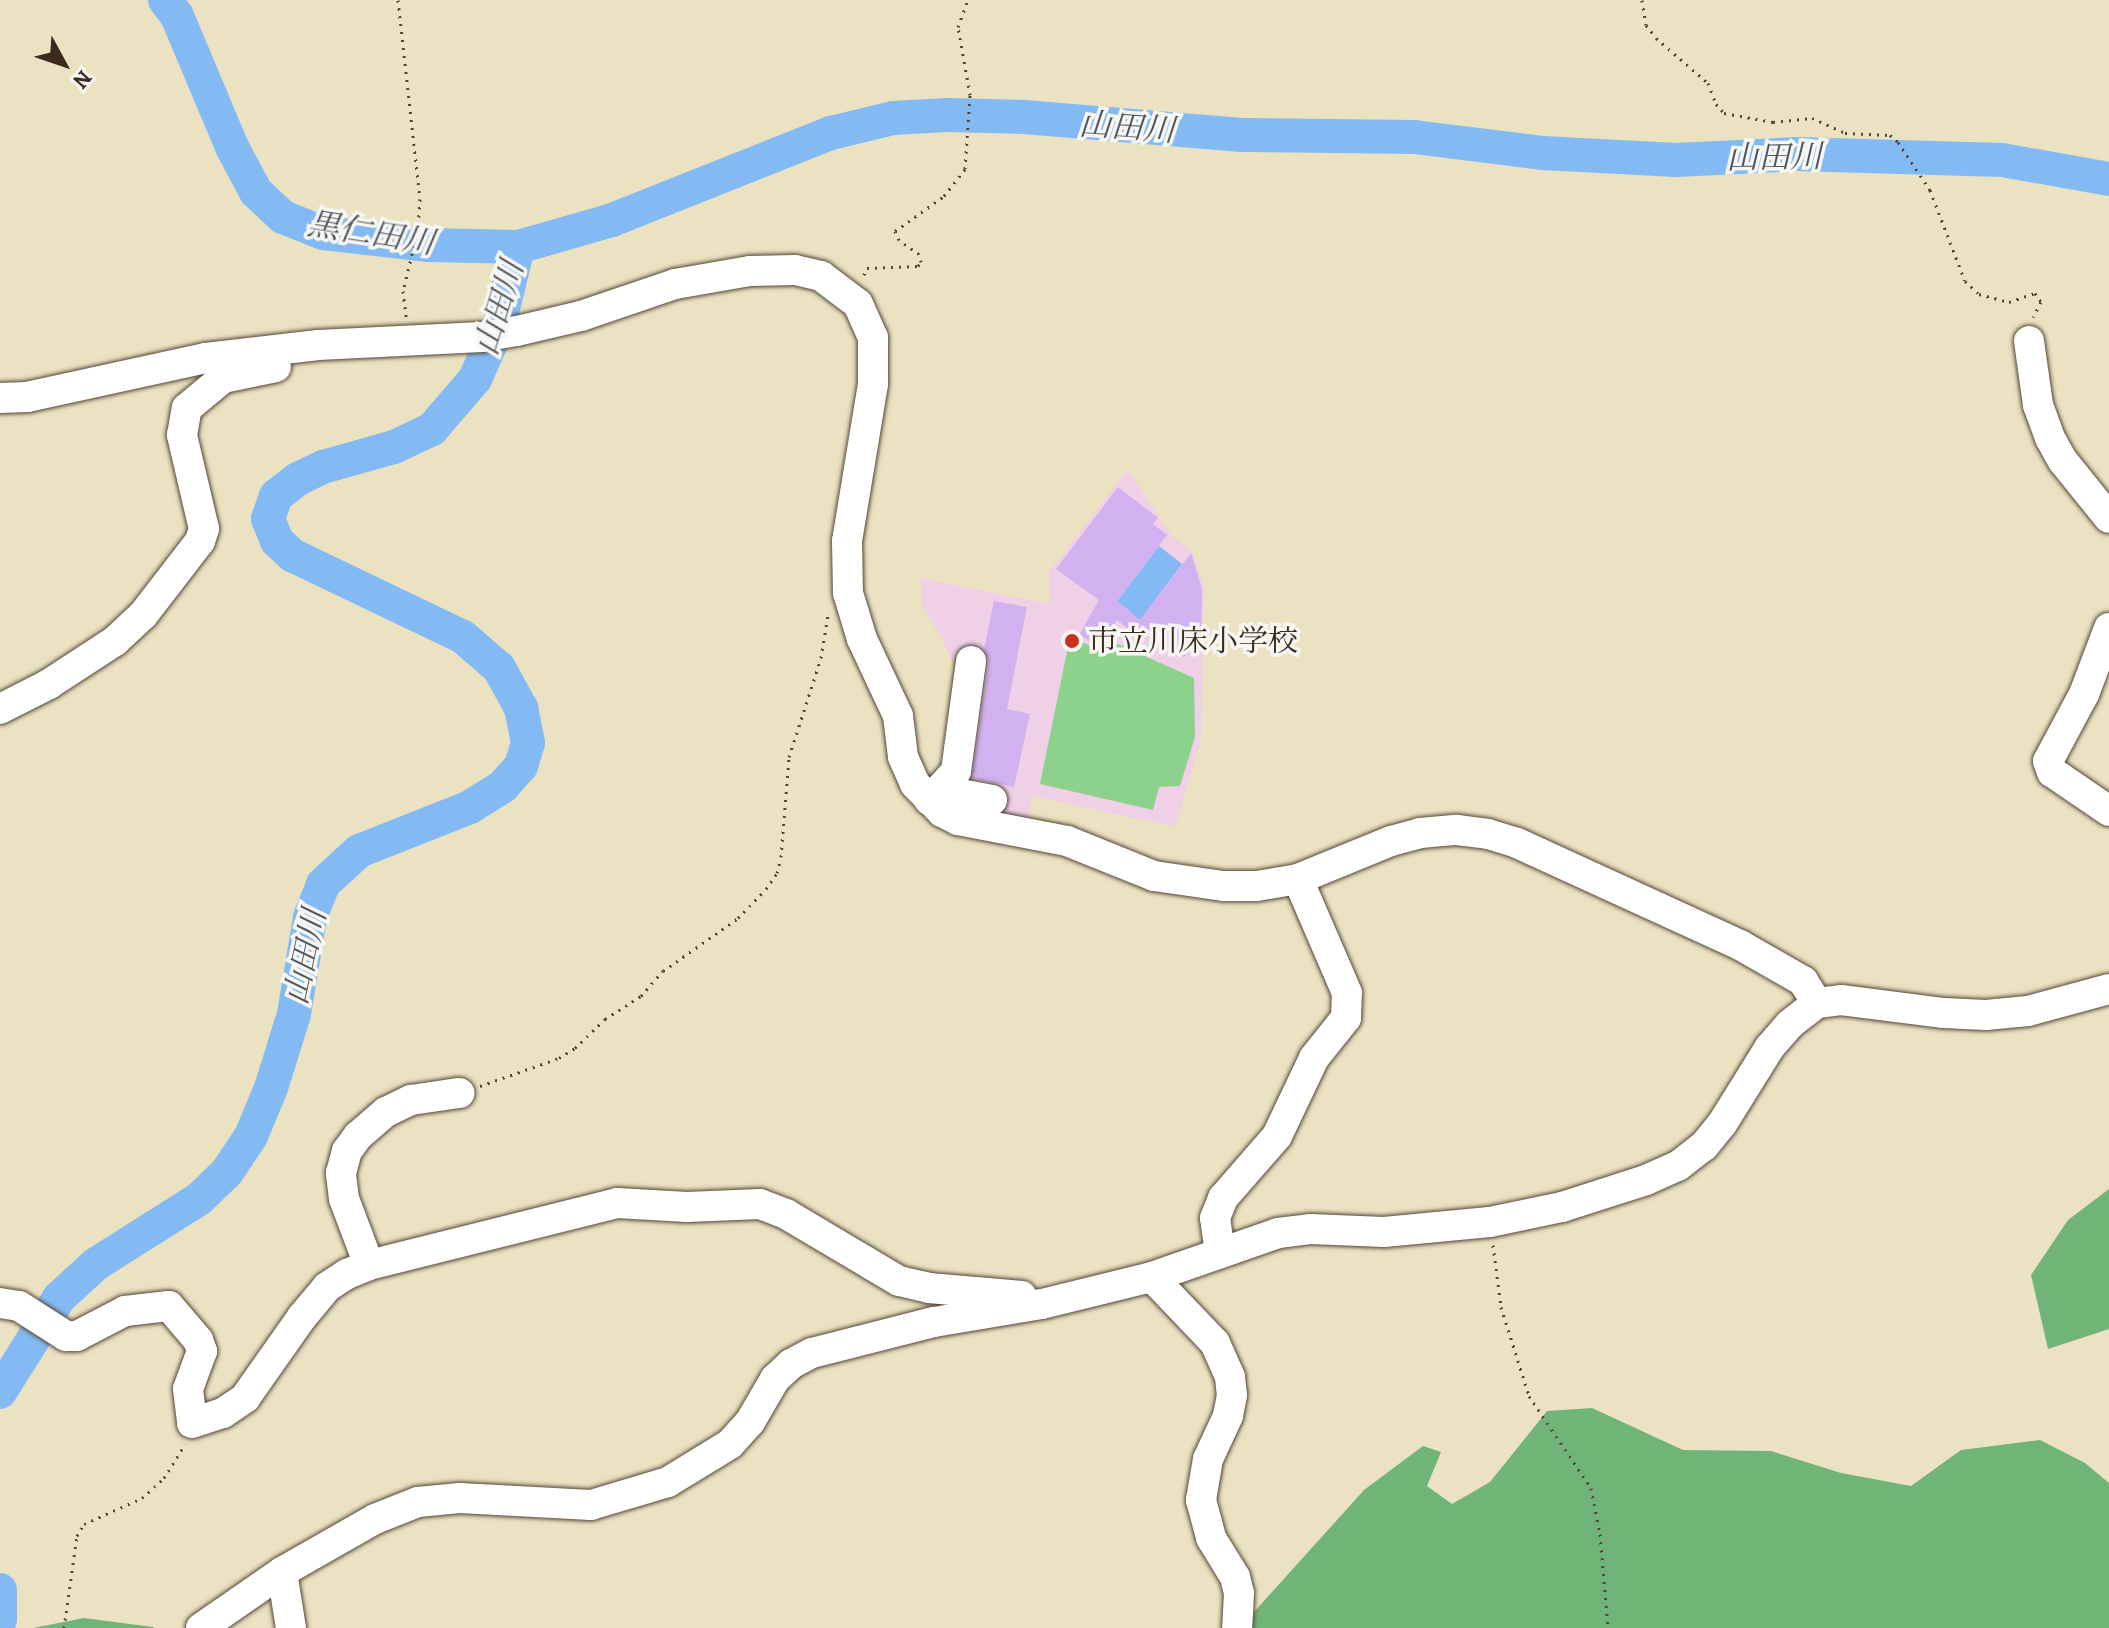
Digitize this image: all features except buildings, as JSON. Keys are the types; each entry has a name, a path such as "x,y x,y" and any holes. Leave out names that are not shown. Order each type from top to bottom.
{"street":[{"path":"0,398 27,397 206,358 318,345 482,337 581,316 675,284 750,271 795,270 821,276 858,304 873,337 875,356 847,541 848,593 862,639 898,716 903,757 915,784 934,795 958,820 1067,841 1154,876 1223,886 1257,886 1298,879 1391,841 1420,833 1457,830 1488,834 1517,843 1740,945 1803,981 1817,1003"},
{"path":"2029,341 2038,405 2050,438 2063,461 2109,518"},
{"path":"0,709 49,684 128,631 200,541 203,515 182,435 187,408 223,378 294,363 310,356 318,345"},
{"path":"2109,628 2084,694 2048,761 2052,772 2109,811"},
{"path":"934,795 956,771 971,661"},
{"path":"934,795 992,800"},
{"path":"1220,1253 1215,1218 1223,1198 1277,1136 1314,1058 1346,1018 1347,993 1298,879"},
{"path":"201,1628 282,1572 375,1519 418,1502 460,1498 591,1505 656,1486 705,1461 730,1444 750,1422 775,1379 791,1364 812,1353 934,1322 1042,1304 1152,1277 1278,1233 1310,1229 1384,1232 1490,1222 1562,1207 1678,1166 1704,1146 1722,1124 1770,1047 1790,1024 1817,1003 1841,1000 1986,1015 2028,1011 2109,989"},
{"path":"369,1265 344,1199 341,1173 347,1151 358,1136 386,1112 411,1100 459,1093"},
{"path":"0,1303 19,1306 66,1336 77,1336 125,1311 169,1306 198,1340 202,1351 188,1389 192,1423 223,1413 245,1398 327,1287 369,1265 617,1203 687,1207 760,1204 786,1214 899,1281 929,1288 1023,1296 1042,1304"},
{"path":"1152,1277 1215,1343 1230,1377 1232,1395 1228,1416 1208,1459 1201,1500 1211,1538 1235,1577 1239,1593 1237,1628"},
{"path":"282,1572 291,1628"}],"path":[{"path":"398,0 420,199 418,230 403,291 408,341"},
{"path":"858,304 866,293 863,272 867,268 913,269 921,262 919,254 899,240 895,231 957,184 965,169 970,104 958,27 968,0"},
{"path":"1642,0 1646,25 1656,38 1708,83 1716,104 1724,113 1773,122 1812,118 1845,133 1890,135 1898,142 1930,190 1944,233 1971,288 2009,302 2031,292 2039,296 2040,307 2031,322 2029,341"},
{"path":"459,1093 559,1058 575,1048 605,1019 641,996 663,971 738,918 766,889 777,873 781,857 789,757 821,658 829,610 835,600 848,593"},
{"path":"1490,1222 1501,1307 1519,1371 1529,1396 1591,1488 1600,1534 1608,1628"},
{"path":"64,1628 77,1536 84,1524 142,1498 164,1478 181,1453 192,1423"}],"shaded area":[{"name":"市立川床小学校","path":"1128,469 1170,534 1193,553 1204,587 1201,739 1175,827 1032,796 1026,826 957,810 954,764 962,677 922,604 921,578 1049,604 1049,572"}],"green space":[{"path":"1070,637 1105,652 1111,641 1194,678 1195,737 1180,786 1159,787 1153,810 1040,784"},
{"path":"2109,1189 2109,1329 2048,1349 2031,1275 2068,1220"},
{"path":"1592,1408 1683,1450 1771,1451 1841,1473 1911,1486 1961,1450 2040,1440 2085,1463 2109,1483 2109,1628 1250,1628 1254,1612 1364,1490 1423,1446 1441,1452 1427,1486 1452,1504 1490,1482 1547,1411"},
{"path":"84,1618 153,1627 154,1628 33,1628"}],"water":[{"path":"1159,546 1182,564 1140,620 1117,601"}],"waterway":[{"name":"山田川","path":"165,0 177,16 233,149 256,192 283,217 323,233 428,245 518,247 612,220 831,133 893,118 947,115 1024,117 1242,135 1414,137 1543,153 1676,160 1797,154 2002,160 2109,179"},
{"name":"山田川","path":"0,1392 59,1298 96,1264 199,1199 227,1172 251,1136 271,1088 294,1014 310,917 323,884 359,851 470,807 503,786 521,766 528,743 521,708 499,668 463,637 292,555 277,541 268,519 276,496 298,479 323,467 394,447 432,429 475,379 499,325 518,247"},
{"name":"山田川","path":"0,1590 0,1620"}],"place":[{"name":"市立川床小学校","path":"1072,641"}],"water label":[{"name":"黒仁田川","path":"371,233"}]}
